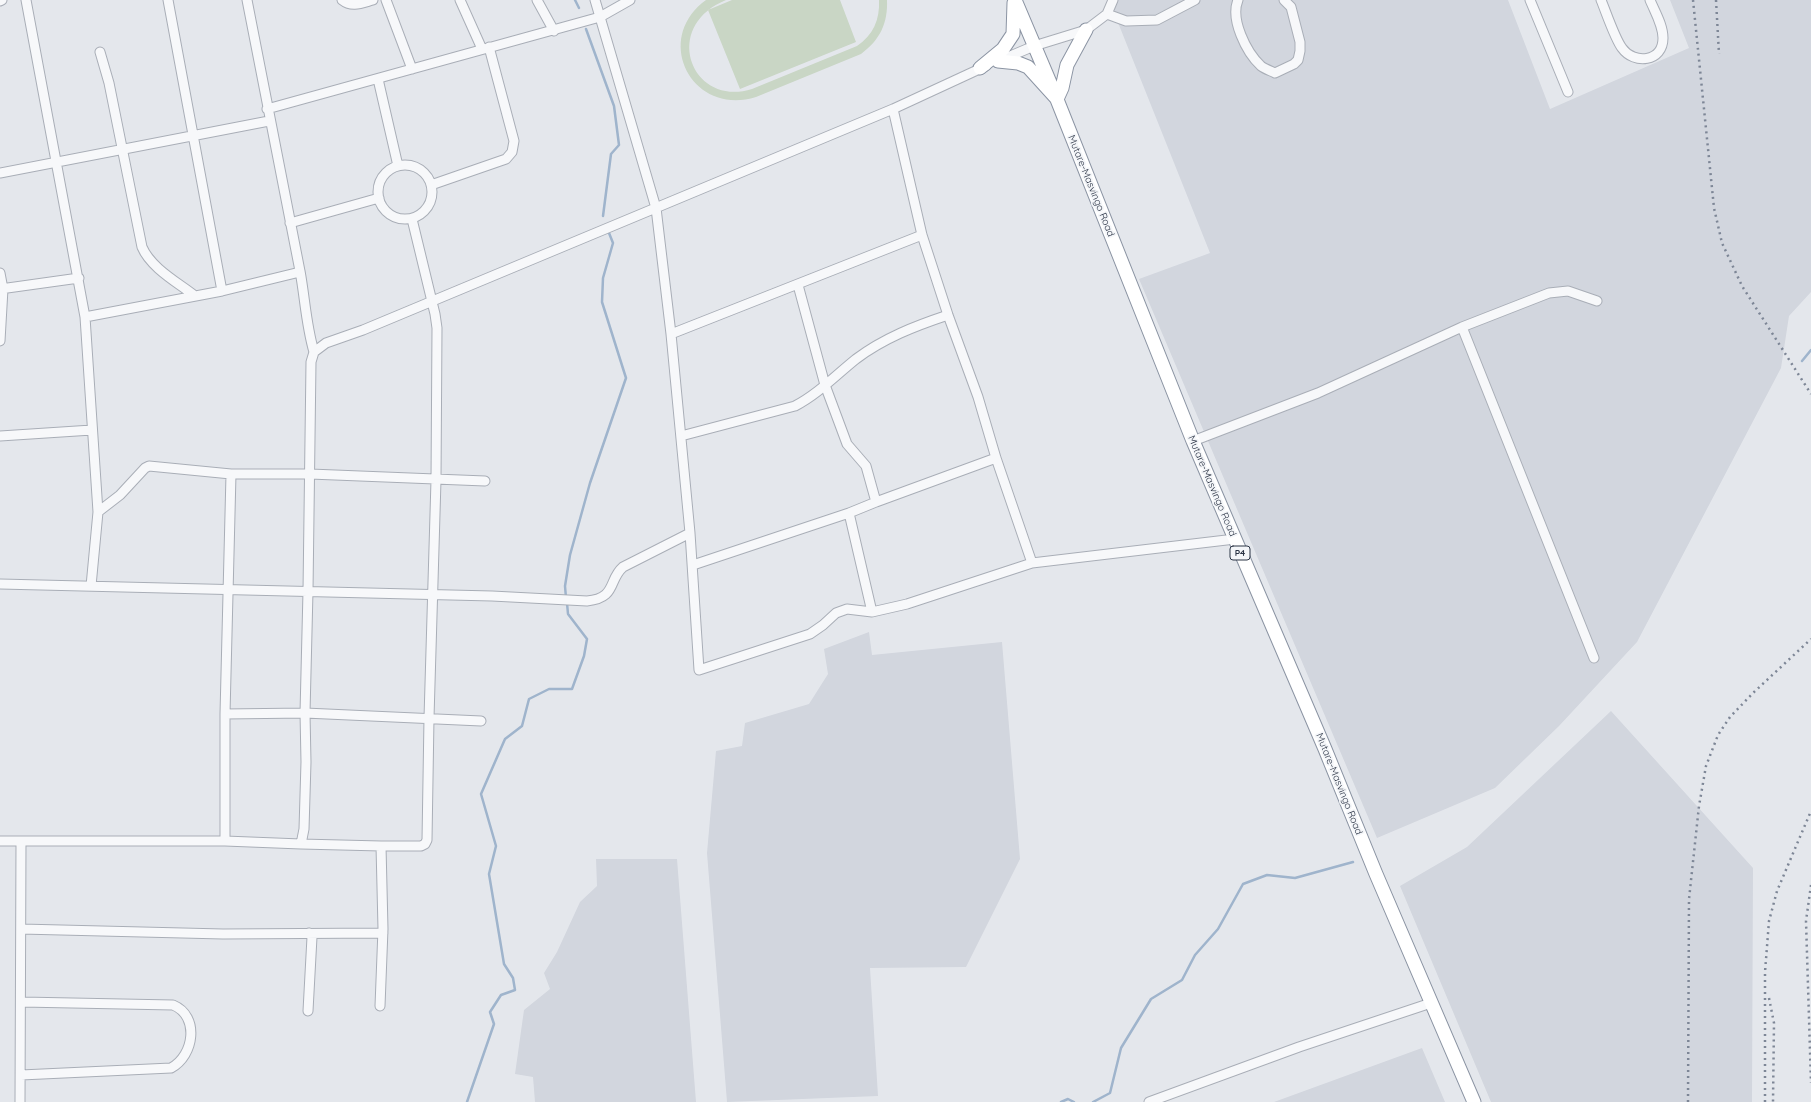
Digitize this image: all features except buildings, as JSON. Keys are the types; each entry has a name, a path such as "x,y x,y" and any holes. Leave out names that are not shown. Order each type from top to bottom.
{"highway":[{"name":"Mutare-Masvingo Road","path":"1014,0 1057,99 1193,441 1325,749 1431,1004 1474,1102"},
{"path":"980,68 1003,49 1013,34 1014,0"},
{"path":"998,62 1018,63 1028,67 1057,99 1062,88 1067,65 1086,30"}],"street":[{"path":"26,0 79,278 85,317 98,512 91,586"},
{"path":"168,0 222,291"},
{"path":"247,0 269,121 300,272 308,332 314,352 311,362 305,713 306,762 304,829 301,844"},
{"path":"342,0 347,4 355,5 373,0"},
{"path":"386,0 412,69"},
{"path":"431,185 506,159 512,152 514,141 486,48 460,0"},
{"path":"537,0 554,30"},
{"path":"595,0 656,208 671,334 690,532 699,670 810,634 836,613 847,609 872,612 907,604 1032,562 1235,539"},
{"path":"267,109 600,18 630,0"},
{"path":"314,352 326,343 363,330 893,109 980,68 998,62 1034,46 1086,30 1107,14 1113,0"},
{"path":"1107,14 1126,21 1157,20 1195,0"},
{"path":"1238,0 1234,8 1235,19 1251,55 1262,67 1275,73 1294,64 1298,60 1300,51 1300,42 1291,7 1284,0"},
{"path":"1530,0 1568,92"},
{"path":"1601,0 1622,48 1634,59 1644,60 1655,56 1661,48 1663,39 1662,30 1650,0"},
{"path":"100,52 109,82 123,149 138,235 145,256 195,296"},
{"path":"378,79 398,166"},
{"path":"893,109 922,235 1032,562"},
{"path":"0,173 269,121"},
{"path":"406,165 416,167 424,173 431,185 431,199 428,206 423,212 412,219 393,217 386,212 379,198 380,182 390,170 398,166 406,165"},
{"path":"290,223 379,198"},
{"path":"0,840 225,841 381,846 421,846 425,844 427,840 428,718 436,480 437,328 412,219"},
{"path":"671,334 922,235"},
{"path":"85,317 222,291 300,272"},
{"path":"0,273 2,289 0,341"},
{"path":"2,289 79,278"},
{"path":"798,285 824,385 847,444 866,466 876,502"},
{"path":"1193,441 1318,393 1462,327 1549,293 1568,291 1597,300"},
{"path":"681,436 795,406 809,398 857,358 884,341 912,327 948,315"},
{"path":"1462,327 1594,658"},
{"path":"0,436 92,430"},
{"path":"692,565 849,513 996,458"},
{"path":"98,512 120,494 145,468 149,466 231,474 310,474 485,482"},
{"path":"225,841 225,714 231,474"},
{"path":"849,513 872,612"},
{"path":"0,584 492,596 587,601 598,599 611,589 619,571 623,567 690,532"},
{"path":"225,714 305,713 481,721"},
{"path":"20,1102 22,1002 21,841"},
{"path":"380,1006 383,933 381,846"},
{"path":"21,929 223,934 383,933"},
{"path":"308,1011 312,937 309,933"},
{"path":"21,1075 171,1068 178,1064 188,1050 191,1025 184,1012 173,1005 22,1002"},
{"path":"1150,1102 1299,1047 1431,1004"}],"shaded area":[{"path":"1109,0 1508,0 1550,109 1689,48 1670,0 1811,0 1811,292 1789,316 1781,368 1637,642 1559,726 1495,788 1377,838 1139,279 1210,253"},
{"path":"869,632 872,655 1002,642 1020,859 966,967 870,968 878,1096 727,1102 707,853 716,751 742,746 745,723 809,704 828,674 824,649"},
{"path":"1611,711 1753,868 1752,1102 1491,1102 1400,886 1467,847"},
{"path":"596,859 677,859 696,1102 535,1102 533,1077 515,1074 524,1010 550,989 544,973 557,952 580,902 597,886"},
{"path":"1422,1048 1445,1102 1274,1102"}],"green space":[{"path":"706,0 726,0 706,12 694,28 689,45 692,62 700,76 713,87 731,92 752,89 857,46 863,42 871,32 877,20 879,0 887,0 887,8 882,30 868,49 861,54 756,97 733,100 714,96 698,85 687,71 681,53 682,34 690,16"},
{"path":"732,0 840,0 856,42 740,89 708,10"}],"waterway":[{"path":"575,0 579,8"},
{"path":"586,29 614,106 619,145 611,154 603,216"},
{"path":"566,598 565,586 570,555 590,483 626,378 602,302 603,278 613,243 609,233"},
{"path":"1802,361 1811,350"},
{"path":"467,1102 494,1024 490,1012 501,995 515,990 513,978 504,964 489,874 496,846 481,794 505,739 522,726 529,699 549,689 572,689 584,656 587,639 568,614 567,603"},
{"path":"1093,1102 1110,1093 1121,1048 1151,999 1182,980 1195,955 1218,929 1243,884 1267,875 1295,878 1353,862"},
{"path":"1061,1102 1068,1099 1074,1102"}],"railway":[{"path":"1693,0 1714,208 1722,243 1742,286 1811,394"},
{"path":"1716,0 1719,54"},
{"path":"1688,1102 1689,899 1699,806 1706,766 1718,735 1730,717 1753,693 1811,639"},
{"path":"1765,1102 1765,972 1769,921 1777,891 1811,811"},
{"path":"1811,885 1806,921 1811,1083"},
{"path":"1769,998 1774,1023 1773,1102"}]}
